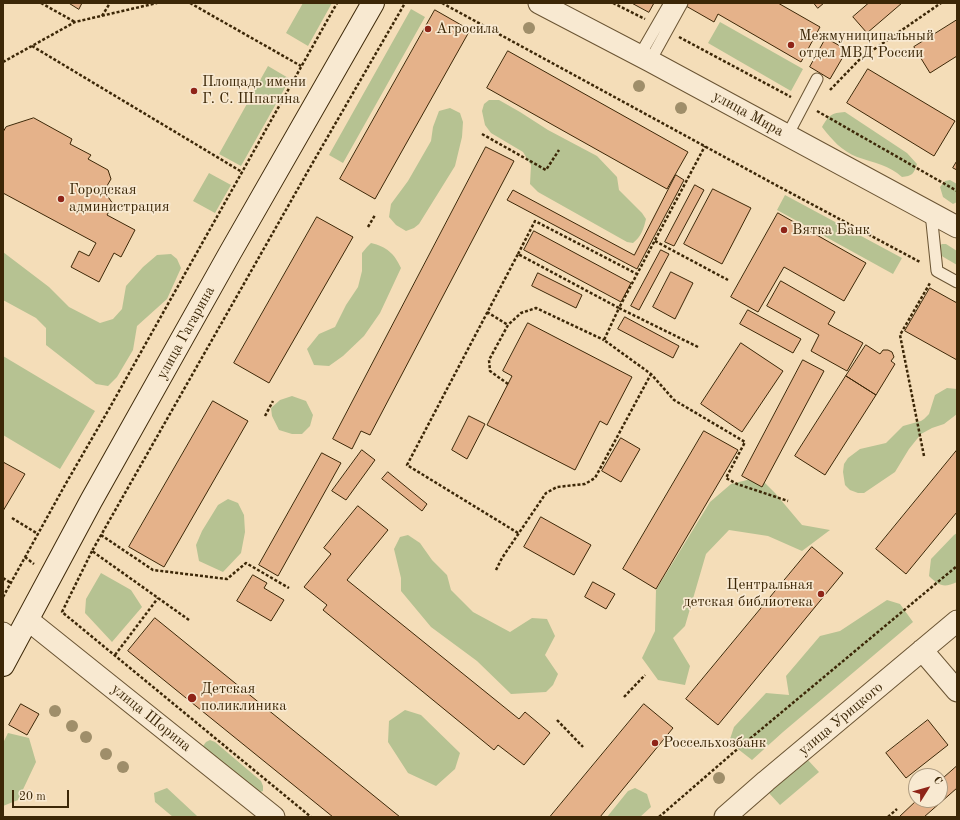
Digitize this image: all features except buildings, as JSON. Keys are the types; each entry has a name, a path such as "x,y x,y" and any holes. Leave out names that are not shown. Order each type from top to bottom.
{"street":[{"name":"улица Гагарина","path":"3,665 9,638 28,620 91,501 230,253 373,3"},
{"name":"улица Мира","path":"538,3 645,58 957,227"},
{"name":"улица Шорина","path":"28,620 274,817"},
{"name":"улица Урицкого","path":"725,817 957,621"},
{"path":"922,650 957,691"}],"lane":[{"path":"645,58 657,26 670,3"},
{"path":"645,58 682,3"},
{"path":"794,139 817,79"},
{"path":"931,213 937,271 957,282"}],"path":[{"path":"41,3 75,22"},
{"path":"102,16 110,3"},
{"path":"3,62 75,22 157,3"},
{"path":"190,3 301,66"},
{"path":"3,597 337,3"},
{"path":"311,817 62,612 101,535 312,164 406,3"},
{"path":"442,3 937,271 900,335 924,456"},
{"path":"613,3 657,26"},
{"path":"827,94 839,79 860,59 941,3"},
{"path":"32,46 242,172"},
{"path":"794,139 820,104"},
{"path":"482,134 546,170 559,150"},
{"path":"604,340 619,308 705,146"},
{"path":"368,226 375,214"},
{"path":"518,533 407,465 535,221 637,274"},
{"path":"655,241 728,280"},
{"path":"518,254 619,308 698,347"},
{"path":"508,384 490,371 489,360 508,324 521,313 536,308 604,340 651,374 674,400 745,442 726,478 737,484 788,501"},
{"path":"487,312 508,324"},
{"path":"496,570 518,533 546,493 557,487 585,484 595,478 651,374"},
{"path":"265,416 273,401"},
{"path":"12,518 38,534"},
{"path":"101,535 154,570 227,579 246,563 289,588"},
{"path":"92,551 189,620"},
{"path":"659,817 734,752 957,566"},
{"path":"3,578 11,584"},
{"path":"115,656 158,598"},
{"path":"624,698 645,675"},
{"path":"557,720 583,747"},
{"path":"888,817 897,809"}],"green space":[{"path":"303,3 332,3 308,46 286,33"},
{"path":"411,9 425,17 343,163 329,155"},
{"path":"720,22 803,69 791,91 708,43"},
{"path":"268,66 290,79 241,166 219,154"},
{"path":"489,100 499,100 548,130 597,156 617,177 619,190 646,219 642,232 636,241 633,243 627,242 538,192 530,184 531,165 523,152 491,133 485,125 482,111 484,104"},
{"path":"450,108 460,113 463,122 462,137 455,166 419,224 406,231 396,225 389,217 391,204 408,181 431,141 433,127 439,111"},
{"path":"845,112 907,153 917,164 912,174 902,177 887,167 852,155 838,145 822,127 831,115"},
{"path":"209,173 231,185 215,213 193,201"},
{"path":"950,180 957,184 957,202 953,204 943,197 940,187 945,181"},
{"path":"785,195 902,258 893,274 777,210"},
{"path":"371,243 381,246 389,251 396,258 401,268 380,313 364,336 343,356 329,366 314,365 307,349 319,334 335,327 346,305 358,287 362,271 362,253"},
{"path":"946,244 957,251 957,265 940,255 939,246"},
{"path":"3,252 49,287 69,307 100,323 113,319 122,309 126,286 143,267 157,255 171,254 177,259 181,268 167,299 137,326 133,350 117,377 108,386 96,384 46,345 46,328 36,318 3,300"},
{"path":"3,356 95,411 60,469 3,435"},
{"path":"947,388 957,389 957,414 944,424 921,434 909,449 895,472 864,493 858,493 850,490 845,485 843,472 844,464 848,458 860,449 886,443 903,426 924,419 929,414 935,395"},
{"path":"292,396 306,401 313,415 310,426 302,434 292,434 279,430 272,416 271,408 280,400"},
{"path":"759,477 775,493 802,525 830,530 802,551 768,536 729,530 706,554 685,626 673,638 690,666 685,685 658,680 642,658 655,631 656,590 710,502 731,484"},
{"path":"228,499 238,503 244,515 245,532 241,553 223,572 199,561 196,545 202,531 218,505"},
{"path":"957,533 957,582 949,585 942,585 929,576 931,559"},
{"path":"408,535 420,543 432,560 447,575 451,590 473,612 510,632 532,618 547,619 555,636 545,655 558,674 553,685 546,692 511,694 477,661 431,627 401,591 401,578 394,549 400,537"},
{"path":"101,573 131,590 142,607 112,642 85,613 86,599"},
{"path":"887,600 900,604 913,622 752,760 729,742 734,727 766,693 789,695 786,676 820,636 840,631"},
{"path":"405,710 421,715 460,753 455,769 436,786 408,773 388,742 389,721"},
{"path":"8,733 29,738 36,762 18,800 3,806 3,743"},
{"path":"210,740 215,742 261,781 263,791 258,793 208,754 203,746"},
{"path":"807,759 819,772 780,805 768,792"},
{"path":"167,788 198,817 173,817 155,802 154,793"},
{"path":"635,788 647,794 651,807 640,817 607,817 628,791"}],"place":[{"name":"Агросила","path":"428,29"},
{"name":"Межмуниципальный отдел МВД России","path":"791,45"},
{"name":"Площадь имени Г. С. Шпагина","path":"194,91"},
{"name":"Городская администрация","path":"61,199"},
{"name":"Вятка Банк","path":"784,230"},
{"name":"Центральная детская библиотека","path":"821,594"},
{"name":"Детская поликлиника","path":"192,698"},
{"name":"Россельхозбанк","path":"655,743"}]}
